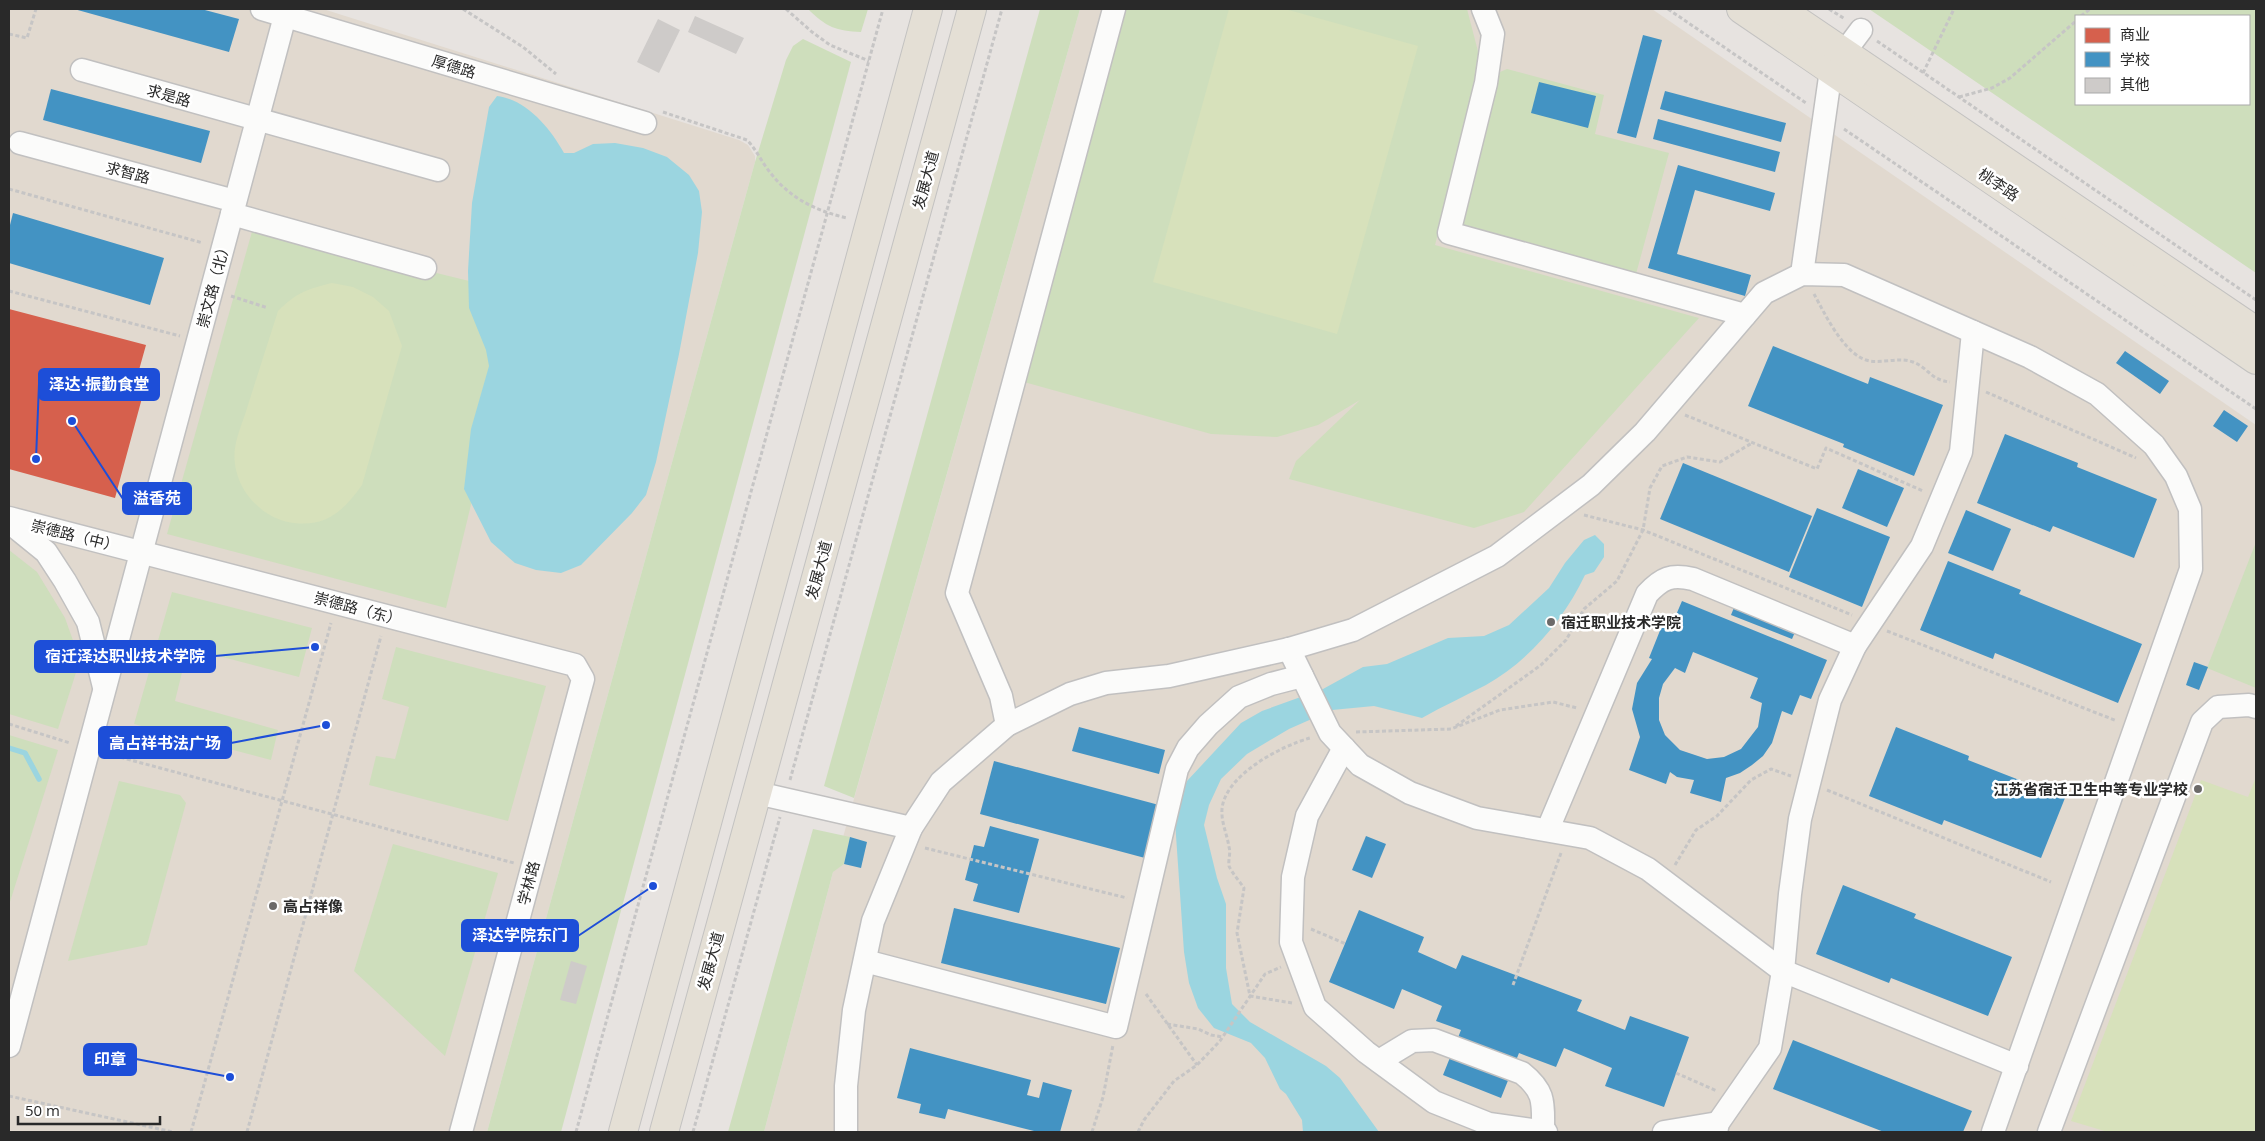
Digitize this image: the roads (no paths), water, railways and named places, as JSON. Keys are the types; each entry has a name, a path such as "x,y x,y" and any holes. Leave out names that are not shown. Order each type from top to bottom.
{"main road":[{"path":"622,1132 928,9"},
{"name":"发展大道","path":"664,1132 972,9"},
{"name":"桃李路","path":"1741,9 1838,61 2256,331"},
{"name":"桃李路","path":"1780,9 1838,61 2256,360"}],"lane":[{"name":"厚德路","path":"262,9 645,123"},
{"path":"1007,726 1002,696 958,593 1114,9"},
{"path":"1483,9 1493,34 1486,83 1449,233 1745,315"},
{"name":"崇文路（北）","path":"9,1046 16,984 88,749 285,16"},
{"path":"1802,274 1824,116 1838,61 1861,30"},
{"name":"求是路","path":"82,70 438,170"},
{"name":"求智路","path":"20,143 233,207 425,268"},
{"path":"846,1132 846,1086 854,1010 874,921 908,836 941,782 1007,726 1070,694 1106,683 1169,676 1289,649 1354,630 1497,556 1591,485 1644,432 1764,293 1802,274 1844,275 2030,357 2097,394 2154,445 2176,476 2190,509 2191,569 1993,1132"},
{"path":"1664,1132 1717,1128 1734,1099 1770,1048 1783,972 1800,819 1830,700 1855,646 1922,546 1962,452 1972,332"},
{"name":"崇德路（中）","path":"9,518 141,552"},
{"path":"9,522 46,552 65,581 88,622 104,690"},
{"name":"崇德路（东）","path":"141,552 575,665"},
{"path":"1558,831 1647,594 1660,581 1678,576 1693,579 1855,646"},
{"path":"1289,649 1330,733 1360,765 1410,793 1477,818 1590,838 1648,869 1783,972 2017,1066"},
{"name":"学林路","path":"461,1132 583,679 575,665"},
{"path":"865,961 1116,1027 1177,769 1188,748 1208,725 1239,697 1271,684 1302,676"},
{"path":"2049,1132 2202,722 2218,707 2249,705 2256,707"},
{"path":"1344,748 1307,816 1293,877 1291,942 1315,1007 1379,1062 1434,1102 1489,1124 1544,1132 1543,1096 1534,1083 1522,1073 1434,1040 1412,1041 1379,1062"},
{"path":"756,792 908,836"}],"water":[{"path":"497,96 518,103 528,109 545,125 564,153 574,153 593,144 615,143 643,148 667,157 689,175 699,191 702,212 698,253 679,354 656,462 646,495 632,513 581,565 561,573 536,570 515,563 491,542 464,489 471,429 489,366 486,350 469,308 468,271 472,203 489,107"},
{"path":"1595,535 1604,544 1604,557 1594,572 1585,575 1567,607 1544,637 1531,651 1502,675 1422,718 1374,706 1332,710 1289,729 1247,754 1221,779 1209,805 1204,825 1217,878 1226,904 1226,968 1232,1004 1250,1022 1326,1066 1340,1078 1379,1132 1303,1132 1302,1120 1286,1094 1280,1089 1265,1058 1251,1043 1214,1028 1198,1008 1189,983 1184,952 1175,821 1179,799 1187,781 1241,723 1262,711 1323,689 1363,667 1387,664 1448,638 1484,636 1509,625 1549,588 1565,563 1584,540"}],"waterway":[{"path":"9,748 25,753 39,779"}],"place":[{"name":"溢香苑","path":"72,421"},
{"name":"泽达·振勤食堂","path":"36,459"},
{"name":"宿迁职业技术学院","path":"1551,622"},
{"name":"宿迁泽达职业技术学院","path":"315,647"},
{"name":"高占祥书法广场","path":"326,725"},
{"name":"江苏省宿迁卫生中等专业学校","path":"2198,789"},
{"name":"泽达学院东门","path":"653,886"},
{"name":"高占祥像","path":"273,906"},
{"name":"印章","path":"230,1077"}]}
